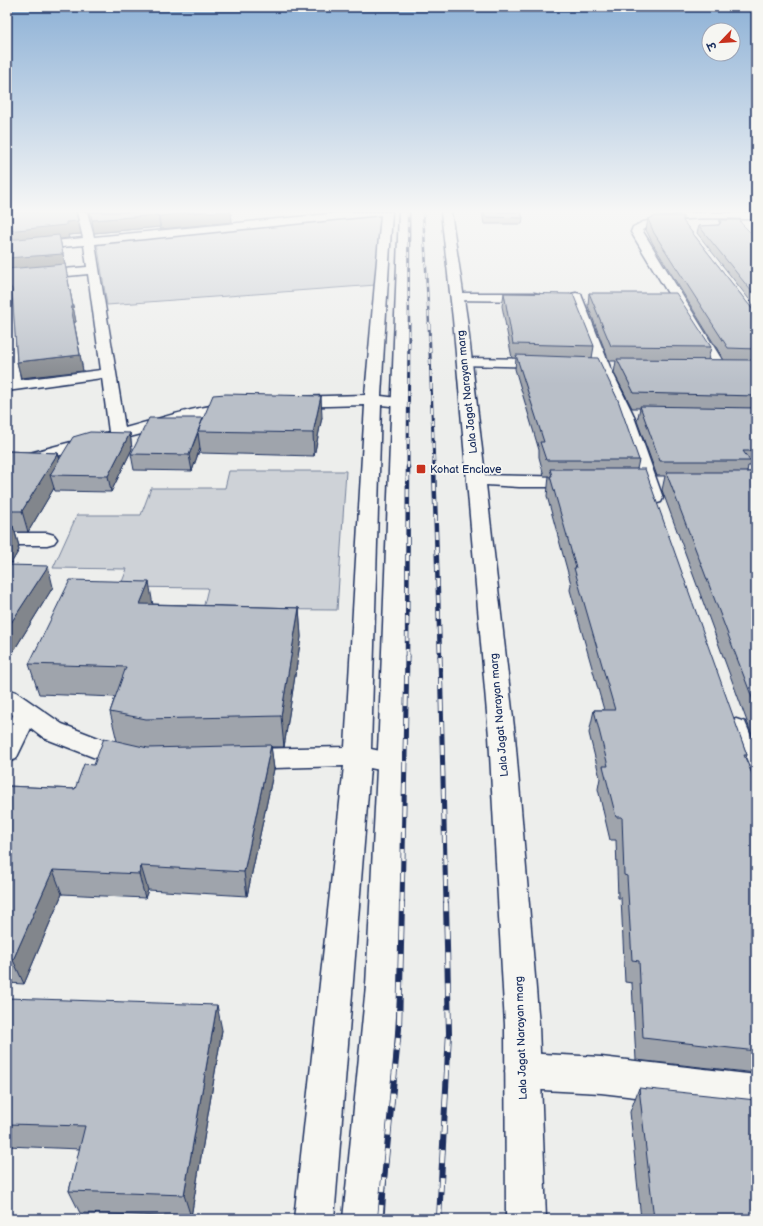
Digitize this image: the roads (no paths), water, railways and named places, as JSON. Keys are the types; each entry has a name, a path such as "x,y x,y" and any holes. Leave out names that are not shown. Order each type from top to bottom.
{"street":[{"path":"314,1219 358,756 373,400 383,269"},
{"path":"363,1219 382,986 390,762 403,269"},
{"name":"Lala Jagat Narayan marg","path":"453,269 465,366 502,736 522,1025 526,1219"},
{"path":"660,269 727,368 700,367"},
{"path":"7,278 94,270 118,435"},
{"path":"457,297 544,297"},
{"path":"576,297 604,367 632,414 648,482 659,512"},
{"path":"662,298 678,298"},
{"path":"7,304 10,386 109,373"},
{"path":"465,366 558,366"},
{"path":"275,403 373,400 400,402"},
{"path":"7,464 213,410 252,406"},
{"path":"476,480 519,482 595,482"},
{"path":"7,539 47,539"},
{"path":"7,752 17,705 53,731 102,750 153,761"},
{"path":"730,712 756,786"},
{"path":"224,759 358,756 390,762"},
{"path":"523,1071 602,1075 756,1093"}],"railway":[{"path":"409,269 409,324"},
{"path":"426,269 429,324"},
{"path":"429,323 434,468"},
{"path":"408,468 409,324"},
{"path":"407,657 408,467"},
{"path":"434,467 440,657"},
{"path":"402,904 407,656"},
{"path":"440,656 446,904"},
{"path":"380,1219 399,1029 402,903"},
{"path":"439,1219 449,1033 446,903"}],"place":[{"name":"Kohat Enclave","path":"421,469"}]}
